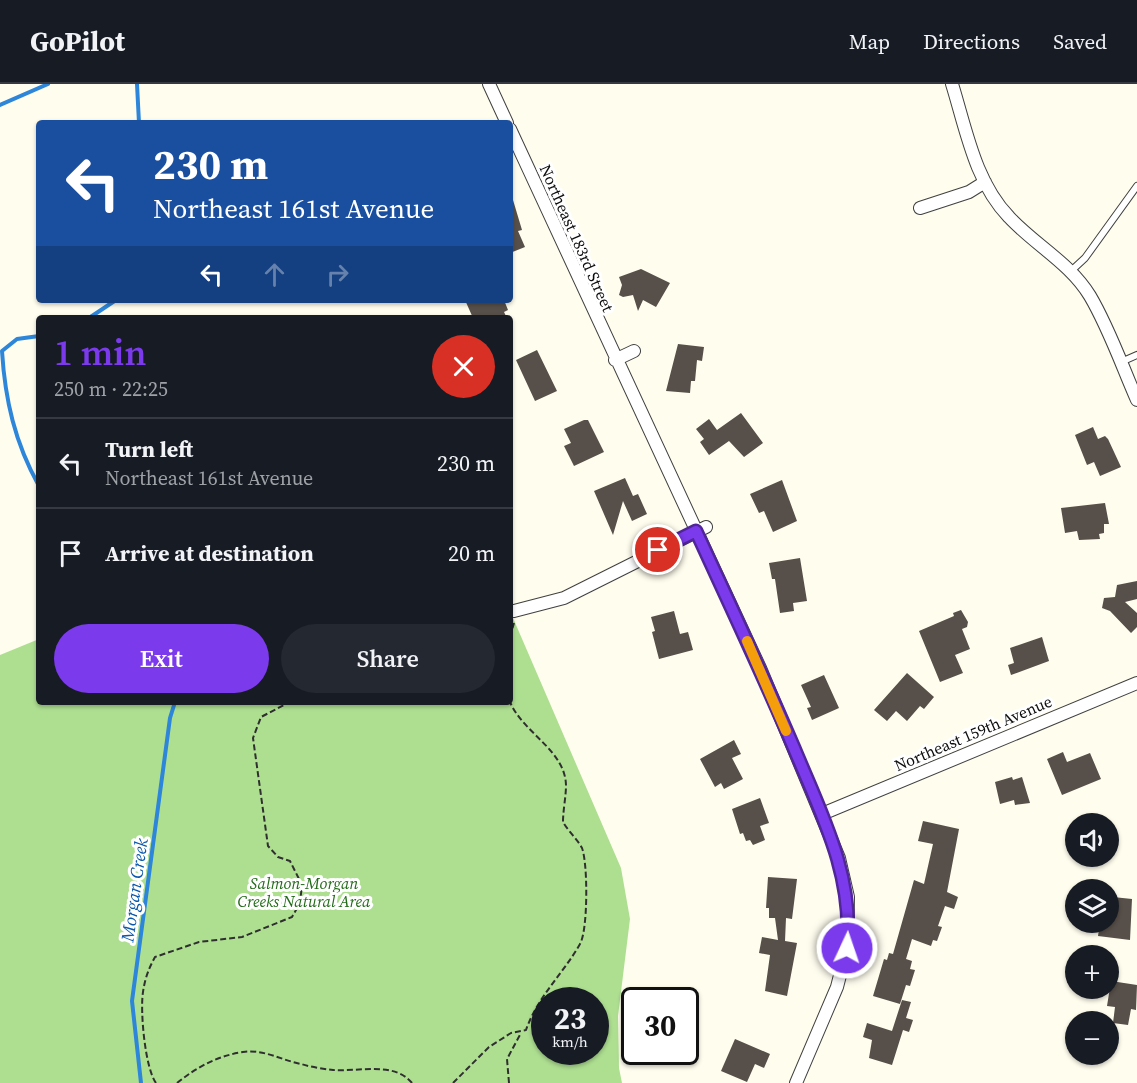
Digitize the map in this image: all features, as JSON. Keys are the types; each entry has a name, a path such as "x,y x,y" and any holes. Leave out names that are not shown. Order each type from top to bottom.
{"street":[{"path":"489,84 506,120"},
{"path":"952,84 975,159 985,182 1008,217 1071,270 1090,296 1137,400"},
{"name":"Northeast 183rd Street","path":"513,136 615,360 701,529 839,858 846,884 849,914 847,948 837,987 796,1083"},
{"path":"920,208 969,192 985,182"},
{"path":"615,360 634,351"},
{"path":"514,611 564,598 701,529"},
{"name":"Northeast 159th Avenue","path":"822,814 1137,683"}],"lane":[{"path":"1071,270 1085,258 1137,186"},
{"path":"1120,362 1137,355"}],"path":[{"path":"156,1083 144,1037 143,994 147,971 155,957 199,942 242,937 292,917 300,903 302,885 297,871 290,861 278,857 268,846 253,738 261,717 284,705"},
{"path":"509,1083 507,1059 521,1033 526,1030 533,1011 549,984 581,942 586,907 586,873 582,848 563,822 566,784 555,754 531,734 515,715 511,705"},
{"path":"453,1083 489,1047 511,1033 521,1033"},
{"path":"177,1083 214,1059 244,1052 271,1053 299,1064 333,1070 375,1068 406,1076 412,1083"}],"green space":[{"name":"Salmon-Morgan Creeks Natural Area","path":"513,618 621,868 630,919 618,1016 619,1068 622,1083 0,1083 0,655 36,640 36,705 513,705"}],"building":[{"path":"513,200 522,230 518,231 525,247 513,252"},
{"path":"641,269 670,283 656,307 643,300 638,311 633,295 623,297 619,295 622,285 619,277"},
{"path":"466,303 505,303 508,310 504,312 506,315 472,315"},
{"path":"678,344 704,347 702,361 697,360 695,381 691,381 690,393 666,391"},
{"path":"537,350 557,391 535,401 516,360"},
{"path":"741,413 763,443 744,457 729,441 709,455 700,442 704,439 696,429 709,419 717,430"},
{"path":"588,420 604,452 574,466 564,446 571,443 564,429"},
{"path":"1093,427 1098,439 1105,436 1108,439 1121,467 1100,476 1094,462 1087,465 1075,435"},
{"path":"625,478 633,496 638,494 647,514 632,521 623,501 613,535 594,491"},
{"path":"782,480 797,521 773,532 764,511 759,513 750,494"},
{"path":"1105,503 1109,524 1104,524 1104,533 1099,534 1100,539 1079,540 1077,531 1065,533 1061,508"},
{"path":"800,558 807,601 793,603 794,611 780,613 775,579 772,579 769,563"},
{"path":"1137,581 1137,599 1125,602 1137,613 1137,627 1131,633 1110,611 1102,608 1104,598 1115,597 1117,585"},
{"path":"961,610 968,622 967,627 962,629 970,649 955,655 963,673 940,682 919,631 954,616 953,613"},
{"path":"674,611 680,634 688,632 693,650 659,659 652,632 655,631 651,617"},
{"path":"1042,637 1049,661 1011,675 1008,665 1014,663 1010,648"},
{"path":"907,673 934,697 924,709 920,706 907,721 896,711 887,721 874,710"},
{"path":"824,675 839,708 812,720 807,708 811,707 801,685"},
{"path":"734,740 741,754 732,758 743,779 724,789 721,783 715,787 700,759"},
{"path":"1063,752 1067,762 1090,753 1101,779 1062,795 1047,759"},
{"path":"1012,777 1013,780 1022,777 1030,803 1015,805 1014,800 1000,804 995,782"},
{"path":"760,798 769,823 760,826 765,840 753,845 750,840 746,841 743,833 740,834 732,809"},
{"path":"923,821 959,829 947,892 958,897 954,909 945,906 938,926 942,927 937,941 933,940 931,946 912,939 906,959 912,961 910,969 915,970 910,986 906,985 900,1004 873,996 884,959 887,960 889,953 893,954 914,880 924,884 933,844 918,841"},
{"path":"768,877 797,879 792,919 786,918 785,941 797,943 787,996 765,991 770,955 759,953 762,937 778,940 775,918 769,918 769,908 766,908"},
{"path":"1119,898 1132,899 1130,940 1098,936 1098,933 1119,933"},
{"path":"1119,982 1137,985 1136,1010 1131,1009 1128,1025 1119,1024 1119,1011 1114,1011 1115,1007 1107,1006 1108,999 1119,999"},
{"path":"902,1000 911,1002 906,1018 913,1020 909,1032 903,1030 892,1065 869,1058 872,1040 863,1037 867,1023 892,1031"},
{"path":"735,1039 770,1054 764,1068 755,1064 747,1082 721,1071"}],"waterway":[{"name":"Morgan Creek","path":"0,105 48,84"},
{"name":"Morgan Creek","path":"137,84 139,120"},
{"name":"Morgan Creek","path":"94,315 112,303"},
{"name":"Morgan Creek","path":"36,336 17,339 2,351 13,421 36,480"},
{"name":"Morgan Creek","path":"141,1083 132,1001 170,718 174,705"}],"slow traffic":[{"path":"747,641 786,731"}],"route":[{"path":"658,550 696,531 760,668 839,858 848,897 847,948"}]}
